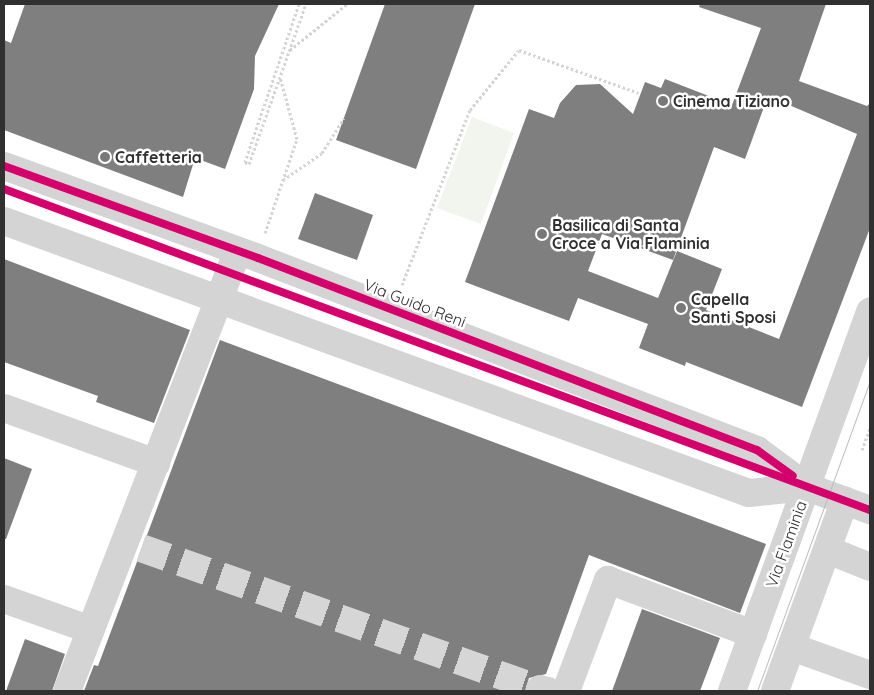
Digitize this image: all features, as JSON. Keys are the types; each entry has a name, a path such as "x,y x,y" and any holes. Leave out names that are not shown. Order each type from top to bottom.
{"street":[{"name":"Via Guido Reni","path":"4,166 248,254 757,450 807,487"},
{"path":"4,221 749,493 807,487 870,510"},
{"path":"67,691 91,630 133,546 156,463 221,300 248,254"},
{"name":"Via Flaminia","path":"732,691 870,311"},
{"path":"4,408 156,463"},
{"path":"775,691 845,500"},
{"path":"828,550 870,567"},
{"path":"551,690 608,580 753,634"},
{"path":"4,598 91,630"},
{"path":"792,646 870,675"}],"path":[{"path":"299,4 245,162 249,164 306,4"},
{"path":"290,50 347,4"},
{"path":"392,309 470,110 519,50 639,93"},
{"path":"248,254 283,181 297,139 280,76"},
{"path":"283,181 322,153 344,118"},
{"path":"862,450 870,428"}],"shaded area":[{"path":"472,117 514,133 481,224 437,208"}],"building":[{"path":"25,4 279,4 255,56 254,89 225,169 195,158 183,197 4,130 4,40 11,43"},
{"path":"385,4 475,4 416,169 336,140"},
{"path":"700,4 826,4 799,81 867,106 870,103 870,228 802,407 686,362 685,366 639,348 648,324 578,298 569,321 465,282 529,109 554,118 560,103 576,85 600,84 633,114 645,82 661,88 665,79 732,105 761,28 699,7","holes":["768,96 857,134 779,339 706,310 722,269 677,251 658,298 588,271 602,234 673,260 714,147 745,159"]},
{"path":"315,193 373,215 357,260 298,239"},
{"path":"4,259 190,330 154,423 96,402 98,396 4,362"},
{"path":"220,340 766,544 740,613 589,555 546,674 529,678 525,691 84,691 94,665 98,666"},
{"path":"4,458 32,469 6,539 4,539"},
{"path":"642,609 720,638 700,691 612,691"},
{"path":"25,639 65,654 52,691 6,691"}],"tunnel":[{"path":"141,548 540,689"}],"tram line":[{"path":"757,691 870,381"}],"cycle path":[{"path":"4,166 258,258 757,450 793,476"},
{"path":"4,189 870,510"}],"place":[{"name":"Cinema Tiziano","path":"663,101"},
{"name":"Caffetteria","path":"105,157"},
{"name":"Basilica di Santa Croce a Via Flaminia","path":"542,234"},
{"name":"Capella Santi Sposi","path":"681,308"}]}
